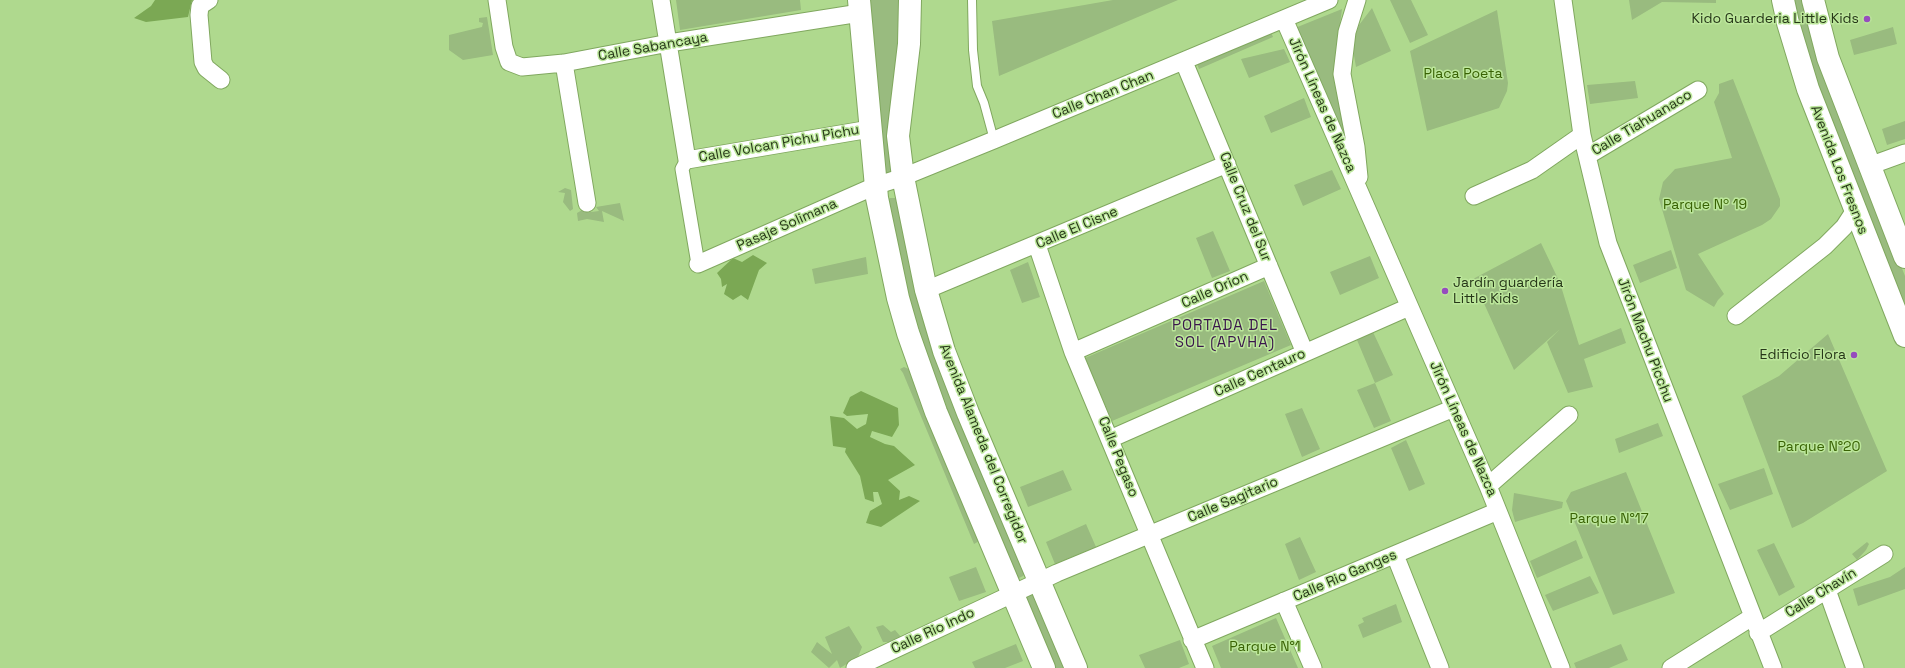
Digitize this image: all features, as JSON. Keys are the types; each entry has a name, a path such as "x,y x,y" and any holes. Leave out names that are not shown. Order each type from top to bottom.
{"main road":[{"name":"Avenida Alameda del Corregidor","path":"910,0 909,44 898,136 903,177 926,290 944,351 968,413 1076,668"},
{"name":"Avenida Los Fresnos","path":"1783,0 1808,89 1905,336"},
{"name":"Avenida Los Fresnos","path":"1813,0 1828,58 1905,257"},
{"name":"Avenida Alameda del Corregidor","path":"860,6 876,186 898,298 922,377 1044,668"}],"street":[{"path":"208,0 200,6 199,15 203,62 206,68 220,80"},
{"name":"Calle Sabancaya","path":"497,0 504,47 509,62 522,67 564,63 860,6"},
{"path":"662,0 687,160 682,169 698,264"},
{"name":"Calle Chan Chan","path":"876,186 903,177 994,140 1330,0"},
{"name":"Jirón Líneas de Nazca","path":"1356,0 1347,32 1342,74 1356,148 1360,192"},
{"name":"Jirón Machu Picchu","path":"1563,0 1582,135 1608,242 1773,668"},
{"name":"Jirón Líneas de Nazca","path":"1284,19 1488,486 1561,668"},
{"name":"Calle Cruz del Sur","path":"1184,62 1305,353"},
{"path":"564,63 587,203"},
{"name":"Calle Tiahuanaco","path":"1587,156 1698,90"},
{"name":"Calle Volcan Pichu Pichu","path":"687,160 870,129"},
{"path":"1474,196 1532,170 1582,135"},
{"path":"1869,166 1905,153"},
{"name":"Calle El Cisne","path":"926,290 1037,245 1227,164"},
{"name":"Pasaje Solimana","path":"698,264 876,186"},
{"path":"1736,316 1825,246 1844,227 1855,210"},
{"name":"Calle Pegaso","path":"1037,245 1073,352 1204,668"},
{"name":"Calle Orion","path":"1073,352 1269,266"},
{"name":"Calle Centauro","path":"1110,439 1409,307"},
{"name":"Calle Sagitario","path":"1012,594 1454,408"},
{"path":"1488,486 1569,415"},
{"name":"Calle Rio Ganges","path":"1192,640 1498,511"},
{"name":"Calle Chavín","path":"1758,632 1884,554"},
{"path":"1395,555 1440,668"},
{"path":"1827,590 1855,668"},
{"name":"Calle Rio Indo","path":"855,668 1012,594"},
{"path":"1284,601 1313,668"},
{"path":"1671,668 1752,617"}],"lane":[{"path":"972,0 973,50 977,86 984,103 994,140"}],"green space":[{"path":"155,0 192,0 188,17 146,22 134,18 151,6"},
{"path":"676,0 800,0 801,10 680,30"},
{"path":"866,0 903,0 894,173 884,174"},
{"path":"1113,0 1178,0 999,76 992,21"},
{"path":"1390,0 1411,0 1428,35 1410,43"},
{"path":"1629,0 1716,0 1716,3 1662,2 1632,20"},
{"path":"1790,0 1808,0 1874,198 1905,276 1905,319 1814,87"},
{"path":"1372,8 1391,51 1356,67 1353,50 1354,39 1359,25"},
{"path":"1342,9 1337,47 1352,161 1295,28"},
{"name":"Placa Poeta","path":"1497,10 1508,83 1507,91 1499,108 1427,131 1410,51"},
{"path":"487,17 493,55 463,60 449,50 449,35 482,27 483,23 479,22 479,18"},
{"path":"1893,27 1897,44 1854,55 1850,40"},
{"path":"1271,32 1273,37 1199,69 1197,64"},
{"path":"1284,49 1290,62 1249,78 1241,59"},
{"name":"Parque Nº 19","path":"1733,79 1780,199 1780,206 1771,219 1762,225 1698,254 1724,294 1714,307 1686,290 1659,199 1663,182 1675,169 1732,158 1714,102 1719,93 1719,84"},
{"path":"1635,81 1638,98 1590,104 1587,85"},
{"path":"1304,98 1311,117 1271,133 1264,116"},
{"path":"1905,121 1905,139 1887,145 1882,129"},
{"path":"1332,170 1341,189 1303,206 1294,185"},
{"path":"565,188 571,190 573,209 570,211 563,202 565,193 558,192"},
{"path":"890,198 895,198 899,201 1026,572 1019,578 1015,576 931,382 908,310 886,201"},
{"path":"620,203 624,221 602,211 604,222 587,219 578,221 577,213 584,209 589,209 591,212 599,211 596,207"},
{"path":"1213,231 1230,271 1212,278 1196,238"},
{"path":"1541,243 1560,283 1579,345 1621,328 1626,343 1584,359 1593,387 1568,393 1547,342 1560,329 1514,370 1473,279"},
{"path":"1671,250 1677,268 1640,283 1633,265"},
{"path":"753,255 767,263 759,270 748,300 741,295 733,300 724,294 727,284 722,287 721,279 717,273 733,258 742,262"},
{"path":"1370,256 1379,278 1340,295 1330,272"},
{"path":"866,257 868,274 815,284 812,269"},
{"path":"1028,262 1040,297 1022,303 1010,270"},
{"path":"1264,281 1291,345 1112,421 1085,358"},
{"path":"1373,332 1393,375 1375,383 1357,340"},
{"name":"Parque N°20","path":"1828,334 1887,471 1803,523 1792,528 1742,396 1779,376"},
{"path":"904,367 911,370 981,540 974,544 903,373 900,369"},
{"path":"1375,383 1391,421 1374,428 1357,390"},
{"path":"861,391 898,408 899,425 892,437 872,431 870,437 885,444 894,446 915,465 888,480 900,491 899,500 909,496 920,501 881,527 866,523 870,511 882,504 878,492 873,492 874,502 865,499 860,476 845,452 846,448 833,446 830,416 844,418 857,429 866,424 868,414 847,416 843,413 850,397"},
{"path":"1302,408 1320,449 1302,457 1285,414"},
{"path":"1658,423 1663,436 1619,453 1615,439"},
{"path":"1406,440 1425,484 1409,491 1391,448"},
{"path":"1764,468 1773,494 1730,510 1718,484"},
{"path":"1063,470 1072,490 1028,507 1020,487"},
{"name":"Parque N°17","path":"1626,472 1675,593 1613,615 1566,501 1571,492"},
{"path":"1514,493 1563,502 1562,508 1515,522 1512,510"},
{"path":"1086,524 1096,547 1055,564 1046,542"},
{"path":"1300,537 1316,572 1299,580 1285,544"},
{"path":"1576,540 1583,558 1537,578 1530,561"},
{"path":"1867,542 1869,544 1866,550 1857,560 1852,554"},
{"path":"1774,543 1795,587 1779,596 1757,550"},
{"path":"976,567 986,592 959,601 949,577"},
{"path":"1905,567 1905,589 1858,606 1853,589 1890,577"},
{"path":"1590,576 1599,593 1553,611 1545,595"},
{"path":"1031,594 1036,595 1068,668 1051,668 1024,604 1026,596"},
{"path":"1396,604 1402,622 1363,638 1358,625 1364,622 1362,618"},
{"name":"Parque N°1","path":"1276,618 1298,668 1221,668 1212,646"},
{"path":"883,625 891,632 895,630 901,637 889,642 883,642 876,627"},
{"path":"849,626 862,647 858,657 840,668 837,660 829,668 811,652 817,642 832,654 825,637"},
{"path":"1180,640 1189,664 1179,668 1145,668 1139,655"},
{"path":"1016,644 1023,661 1005,668 975,668 972,662"},
{"path":"1621,644 1628,660 1609,668 1576,668 1574,663"}],"place":[{"name":"Kido Guarderia Little Kids","path":"1867,19"},
{"name":"Jardín guardería Little Kids","path":"1445,291"},
{"name":"Edificio Flora","path":"1854,355"}],"district":[{"name":"PORTADA DEL SOL (APVHA)","path":"1225,334"}]}
